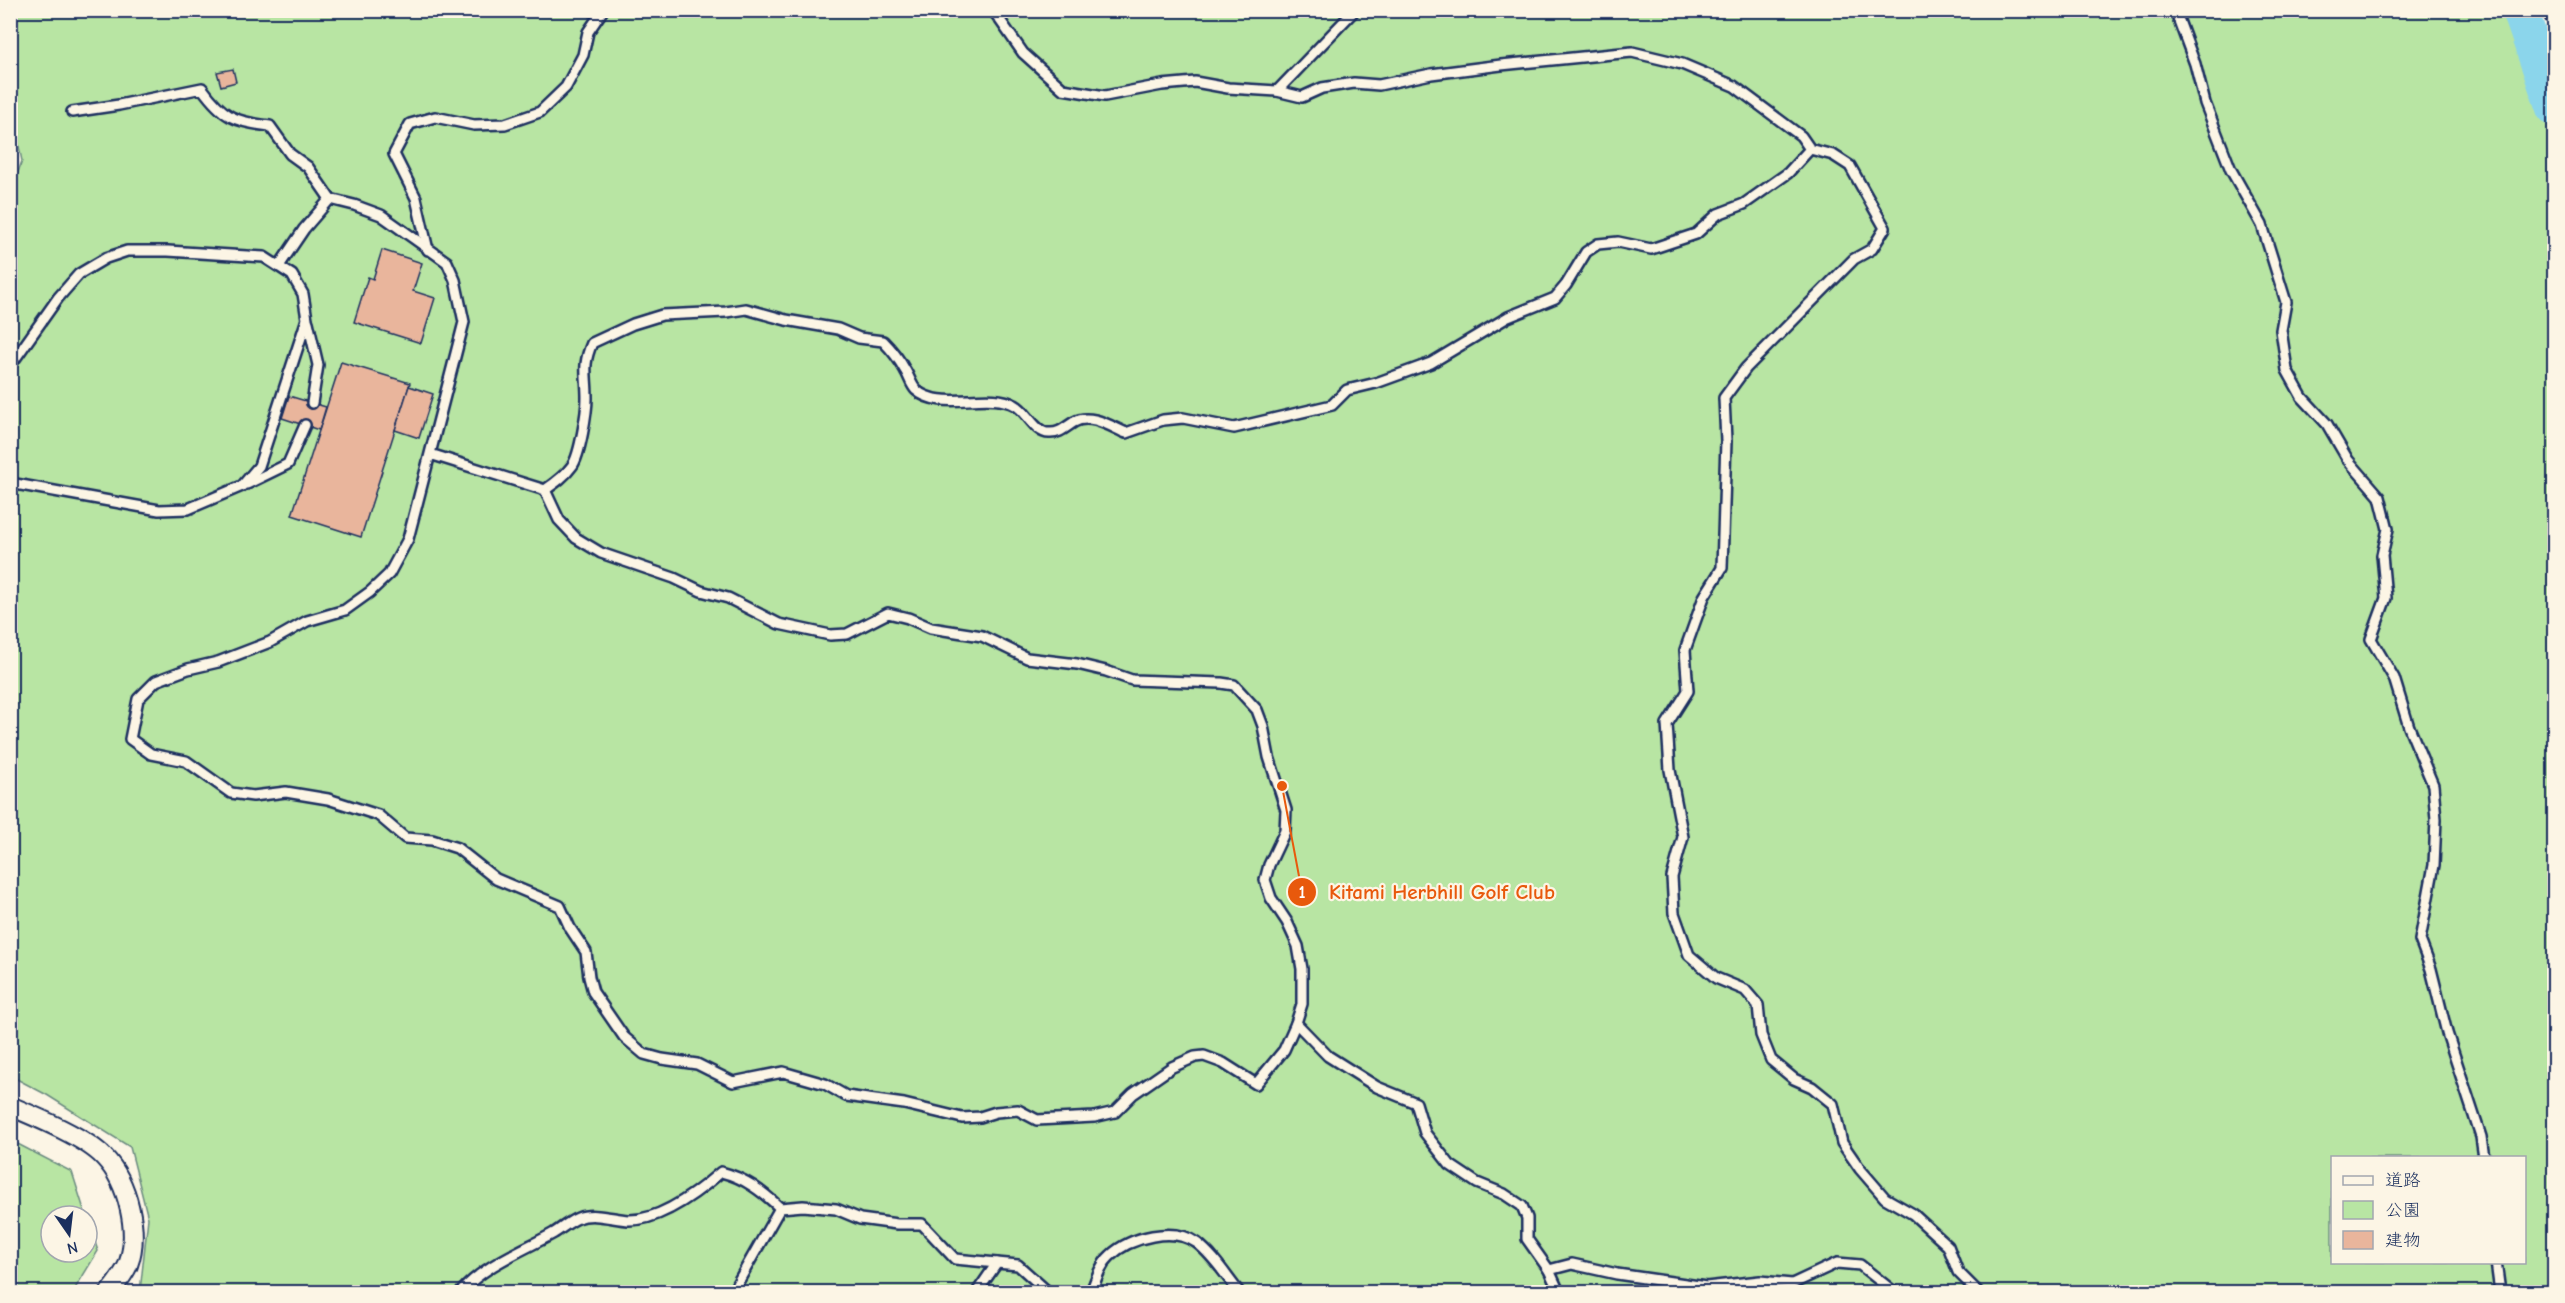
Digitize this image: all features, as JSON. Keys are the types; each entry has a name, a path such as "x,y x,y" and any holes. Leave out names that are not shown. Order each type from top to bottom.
{"street":[{"path":"2553,10 2554,15"},
{"path":"10,1106 66,1132 104,1156 125,1191 134,1227 128,1265 110,1293"}],"lane":[{"path":"428,250 416,198 394,154 410,124 435,117 474,125 505,124 540,112 566,87 583,55 588,32 603,10"},
{"path":"993,10 1023,53 1063,89 1105,96 1162,85 1195,82 1302,97 1322,88 1354,83 1379,85 1431,74 1632,52 1682,64 1734,86 1800,136 1810,149 1833,155 1851,166 1885,228 1872,249 1854,259 1746,368 1724,398 1726,441 1722,568 1704,597 1685,650 1688,691 1667,724 1670,770 1683,837 1672,877 1674,913 1689,955 1716,978 1745,990 1758,1005 1761,1035 1771,1060 1794,1079 1812,1087 1833,1104 1842,1143 1860,1169 1884,1198 1913,1214 1948,1246 1958,1272 1978,1293"},
{"path":"1277,92 1356,10"},
{"path":"2175,10 2205,103 2231,171 2262,225 2286,302 2281,330 2287,370 2302,397 2327,424 2348,460 2380,497 2388,529 2382,555 2386,598 2371,639 2394,678 2409,727 2433,785 2436,819 2434,865 2420,940 2431,969 2447,1033 2481,1137 2484,1156"},
{"path":"72,112 202,88 215,107 242,123 270,126 290,154 308,167 330,199 381,215 447,262 455,280 464,322 408,539 389,574 370,592 345,610 307,621 270,642 218,662 188,669 156,681 138,699 130,739 151,754 186,761 231,794 253,796 286,792 328,799 378,815 405,838 432,840 457,848 496,879 560,906 570,928 586,952 593,992 624,1036 644,1054 697,1064 733,1082 783,1072 825,1084 846,1096 904,1104 962,1118 1018,1110 1037,1120 1094,1117 1115,1112 1133,1094 1172,1067 1195,1057 1204,1056 1223,1063 1256,1084 1284,1050 1302,1004 1302,969 1298,946 1287,922 1271,898 1265,880 1269,865 1285,831 1286,810 1257,710 1234,685 1132,680 1077,664 1027,658 982,636 932,628 908,618 888,614 847,634 830,635 779,624 728,598 701,591 674,578 601,553 576,538 559,520 545,490 430,454"},
{"path":"545,490 575,463 585,421 587,398 585,360 592,344 633,324 662,315 746,309 786,320 838,329 859,338 883,341 895,354 916,390 928,397 950,400 981,399 1015,404 1031,418 1038,430 1047,434 1058,432 1077,421 1089,418 1126,433 1163,420 1183,418 1234,428 1332,405 1347,390 1376,383 1431,363 1508,317 1555,298 1566,285 1586,252 1598,244 1618,242 1651,249 1696,234 1718,214 1744,204 1788,173 1810,149"},
{"path":"279,266 304,229 330,199"},
{"path":"10,366 58,298 79,274 106,258 127,251 264,257 292,276 303,294 318,365 312,403"},
{"path":"242,486 259,466 308,319"},
{"path":"10,483 159,510 188,509 288,464 305,425"},
{"path":"1296,1023 1328,1056 1377,1088 1416,1103 1425,1133 1450,1165 1477,1183 1504,1194 1522,1206 1527,1218 1527,1239 1549,1270 1559,1293"},
{"path":"461,1293 469,1284 510,1257 579,1217 603,1216 630,1220 648,1216 676,1205 721,1172 735,1176 758,1188 780,1208 803,1206 836,1209 860,1219 897,1224 922,1224 954,1259 1018,1265 1048,1293"},
{"path":"736,1293 737,1284 780,1208"},
{"path":"1091,1293 1098,1274 1110,1256 1130,1243 1154,1235 1176,1235 1196,1242 1218,1264 1239,1293"},
{"path":"977,1293 997,1263"},
{"path":"1549,1270 1572,1264 1617,1274 1706,1287 1760,1281 1792,1284 1837,1263 1860,1265 1894,1293"},
{"path":"2496,1264 2501,1287 2499,1293"}],"green space":[{"path":"11,11 2532,11 2554,74 2554,1292 140,1292 148,1218 130,1147 47,1095 11,1076 10,195 22,161 11,108"},
{"path":"10,1140 72,1172 82,1204 39,1204 39,1264 90,1264 73,1292 11,1292"}],"building":[{"path":"233,69 236,82 221,86 217,72"},
{"path":"382,250 422,263 413,291 435,298 421,343 354,322 368,277 373,279"},
{"path":"341,362 410,383 361,537 292,515"},
{"path":"409,386 433,394 419,438 395,430"},
{"path":"289,396 326,407 319,430 282,418"}],"waterway":[{"path":"2520,10 2554,108"}],"place":[{"name":"Kitami Herbhill Golf Club","path":"1282,786"}]}
